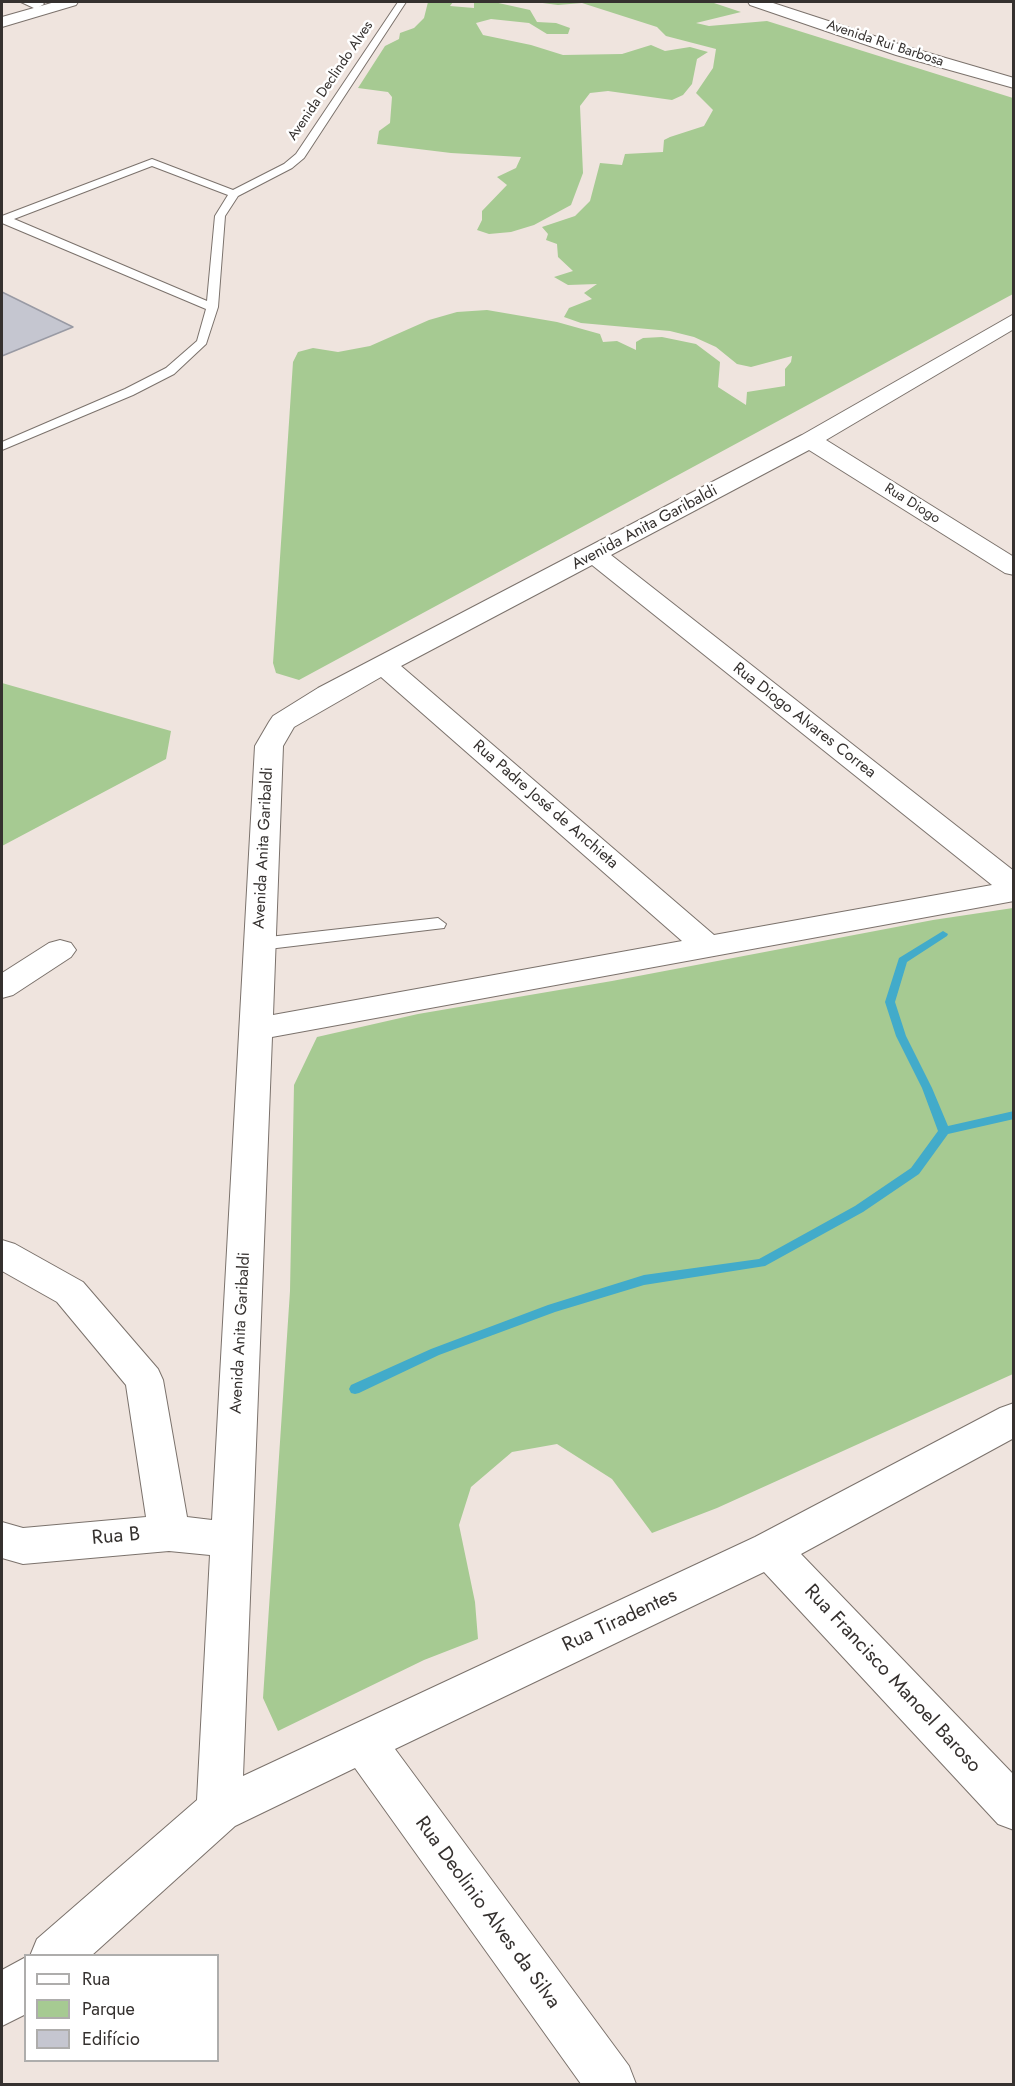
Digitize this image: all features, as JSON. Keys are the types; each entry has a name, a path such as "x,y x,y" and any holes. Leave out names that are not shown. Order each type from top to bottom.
{"street":[{"path":"2,14 36,2"},
{"path":"2,22 70,2"},
{"name":"Avenida Rui Barbosa","path":"756,2 902,51 1014,84"},
{"name":"Avenida Rui Barbosa","path":"789,2 914,43 1014,72"},
{"name":"Avenida Anita Garibaldi","path":"219,1810 269,746 283,722 328,694 810,440 1008,330"},
{"name":"Rua Diogo","path":"810,440 1014,567"},
{"name":"Rua Diogo Alvares Correa","path":"595,555 1014,889"},
{"name":"Rua Padre José de Anchieta","path":"384,665 706,945"},
{"path":"255,1029 1014,889"},
{"path":"2,987 60,950"},
{"path":"2,1254 70,1292 144,1380 169,1533"},
{"name":"Rua Tiradentes","path":"219,1810 770,1550 1014,1419"},
{"name":"Rua B","path":"2,1540 23,1546 169,1533 232,1540"},
{"name":"Rua Francisco Manoel Baroso","path":"770,1550 1014,1808"},
{"name":"Rua Deolinio Alves da Silva","path":"363,1742 611,2085"},
{"path":"56,1954 219,1810"},
{"path":"2,2002 24,1983"}],"lane":[{"name":"Avenida Declindo Alves","path":"234,194 288,166 300,156 402,2"},
{"path":"2,446 129,392 170,371 202,342 212,307 220,216 234,194 152,162 3,220"},
{"path":"3,220 212,307"},
{"path":"260,944 438,924"}],"green space":[{"path":"428,2 453,2 450,6 474,8 474,2 494,2 530,10 537,22 556,23 570,28 568,34 547,34 529,23 491,19 476,23 483,35 531,45 563,55 622,54 651,45 665,51 690,47 708,52 697,59 692,84 683,95 672,100 608,91 590,93 580,106 583,173 571,205 534,225 511,232 489,234 477,230 482,220 482,211 507,185 497,177 516,168 521,157 451,153 377,144 379,131 390,123 392,97 388,92 358,88 385,46 399,39 400,33 414,28 424,18"},
{"path":"535,2 711,2 741,12 696,23 709,26 767,21 1013,98 1013,294 299,680 276,673 273,663 293,362 298,352 313,348 338,352 370,346 429,320 457,312 487,310 557,322 600,334 603,342 617,341 636,350 636,342 643,338 662,337 696,344 720,362 718,387 746,405 747,392 785,386 785,369 791,362 792,356 751,367 737,364 716,347 694,337 670,331 581,323 564,317 569,308 592,299 584,293 597,284 568,285 554,277 573,271 558,257 557,244 546,240 548,234 542,227 575,216 590,201 600,163 622,165 625,154 663,152 664,140 704,126 713,110 696,93 713,68 716,49 666,36 657,27 582,3 558,5"},
{"path":"2,683 171,731 166,759 2,846"},
{"path":"1013,908 1013,1374 717,1508 652,1533 612,1479 557,1444 512,1452 471,1487 459,1525 475,1602 478,1639 424,1660 278,1731 263,1698 290,1291 294,1085 317,1037 418,1014 612,981 933,920"}],"building":[{"path":"2,292 73,327 2,356"}],"waterway":[{"path":"943,934 903,960 890,1002 901,1036 927,1088 944,1131"},
{"path":"944,1131 1014,1115"},
{"path":"355,1389 435,1352 552,1308 644,1280 761,1263 859,1209 915,1171 944,1131"}]}
